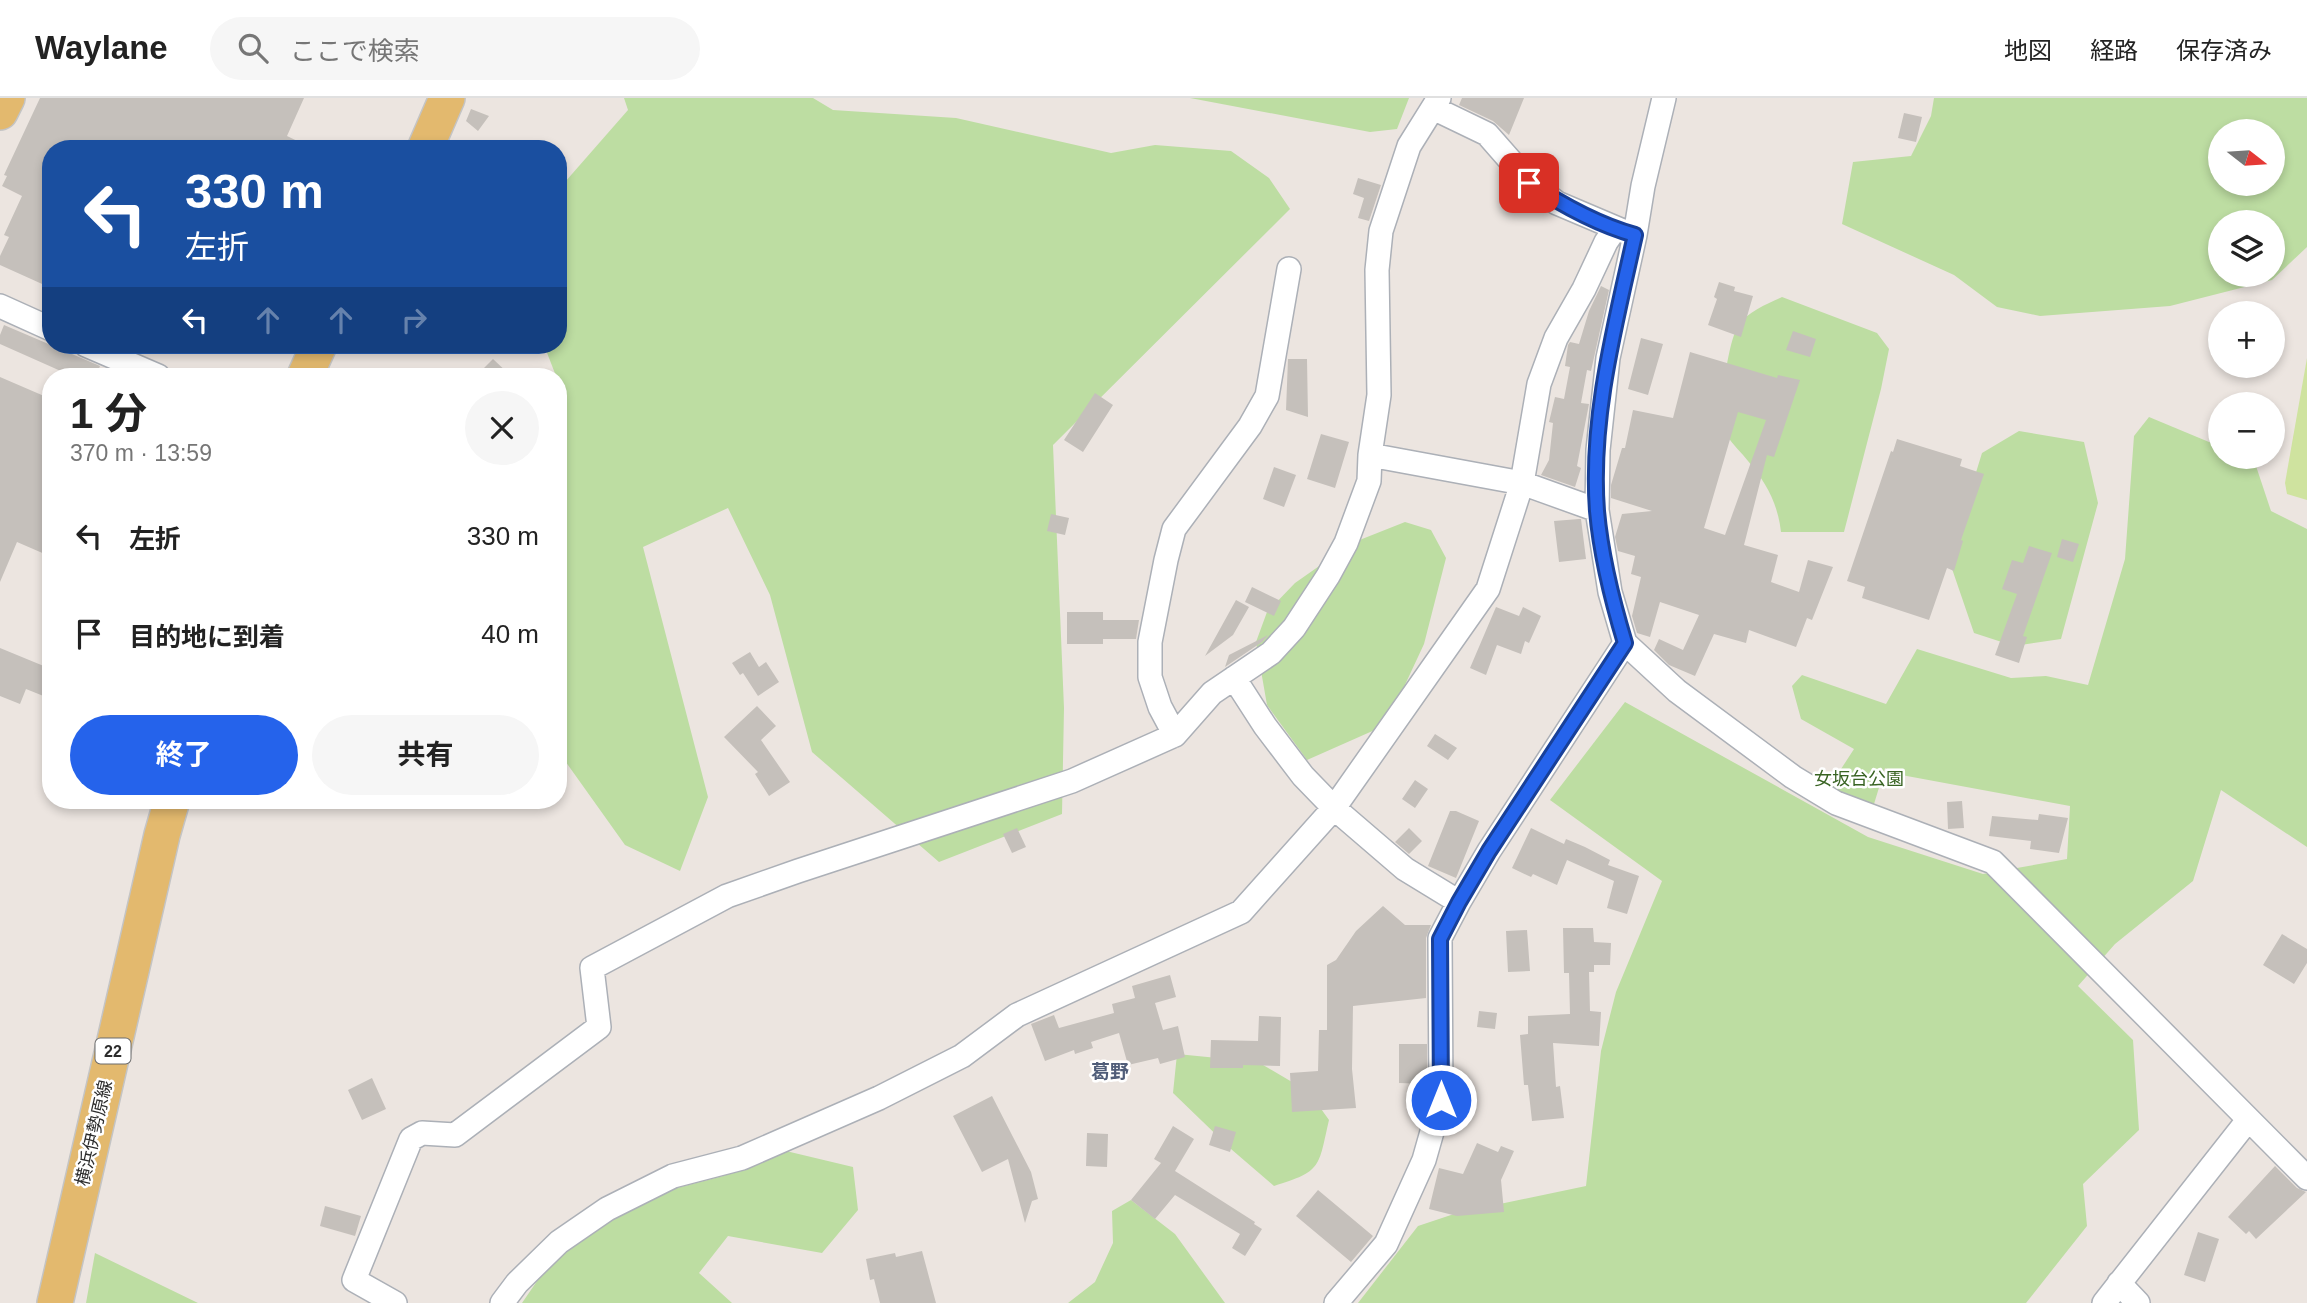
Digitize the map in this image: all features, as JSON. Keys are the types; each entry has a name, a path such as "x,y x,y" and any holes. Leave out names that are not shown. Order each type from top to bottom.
{"main road":[{"path":"0,112 7,98"},
{"path":"409,140 427,98"},
{"path":"429,140 447,98"},
{"name":"横浜伊勢原線","path":"33,1303 146,809"},
{"name":"横浜伊勢原線","path":"55,1303 158,848 169,809"}],"street":[{"path":"1664,98 1643,186 1625,232 1598,450 1597,510 1610,592 1625,643 1677,691 1814,790 1836,803 1993,862 2307,1178"},
{"path":"395,1303 354,1280 411,1139 422,1133 455,1135 599,1027 592,968 727,897 1072,781 1175,735 1212,693 1270,653 1294,628 1328,576 1360,510 1369,481 1379,395 1377,270 1381,231 1409,146 1436,103 1487,134 1529,183 1557,203 1625,232"},
{"path":"502,1303 517,1283 559,1242 607,1209 673,1177 742,1158 879,1098 962,1056 1017,1015 1241,912 1335,808 1489,589 1522,483 1539,384 1547,361 1556,338 1584,289 1606,242 1625,232"},
{"path":"1175,735 1160,707 1150,677 1150,642 1166,560 1174,529 1251,426 1267,396 1289,269"},
{"path":"0,306 42,325"},
{"path":"107,354 139,368"},
{"path":"1370,455 1522,483 1597,510"},
{"path":"1336,1303 1387,1244 1424,1160 1441,1100 1440,939 1489,851 1625,643"},
{"path":"1234,678 1265,726 1303,776 1335,808 1405,869 1459,902"},
{"path":"2104,1303 2248,1119"},
{"path":"2119,1283 2138,1303"}],"green space":[{"path":"624,98 813,98 833,110 956,118 1111,153 1155,145 1231,151 1269,178 1290,209 1053,445 1064,708 1062,814 939,862 812,752 770,595 728,508 643,547 708,797 680,871 625,845 567,764 567,368 553,368 547,354 567,354 567,180 628,110"},
{"path":"1190,98 1409,98 1397,129 1370,132"},
{"path":"1934,98 2307,98 2307,247 2285,268 2285,210 2208,210 2208,287 2245,287 2170,306 2040,316 1997,307 1954,275 1842,224 1853,162 1911,156 1931,116"},
{"path":"1782,297 1877,333 1889,349 1844,532 1781,532 1777,512 1766,485 1727,436 1724,427 1725,381 1730,348 1738,326 1752,312"},
{"path":"2307,358 2307,500 2287,494 2285,483"},
{"name":"女坂台公園","path":"2149,417 2208,442 2208,469 2257,469 2271,511 2307,529 2307,847 2221,790 2193,881 2115,944 2078,986 2133,1040 2139,1130 2083,1184 2087,1226 2026,1303 1358,1303 1418,1226 1457,1213 1586,1186 1601,1051 1616,992 1662,881 1550,800 1625,702 1868,837 1983,874 2067,859 2070,806 1896,774 1885,768 1874,804 1850,803 1830,786 1854,749 1801,719 1792,686 1802,675 1886,704 1917,649 2011,678 2046,676 2088,685 2125,559 2134,436"},
{"path":"2019,431 2084,442 2098,503 2061,639 2014,646 1974,633 1949,560 1982,453"},
{"path":"1405,522 1431,530 1446,558 1424,644 1397,702 1377,729 1307,760 1267,705 1256,642 1267,612 1295,583 1352,543"},
{"path":"1177,1054 1258,1062 1309,1092 1329,1120 1316,1165 1302,1176 1274,1186 1173,1093"},
{"path":"786,1151 853,1167 858,1210 822,1253 728,1236 699,1273 732,1303 522,1303 568,1236 638,1198 723,1176"},
{"path":"1131,1200 1175,1234 1225,1303 1068,1303 1095,1282 1113,1243 1112,1211"},
{"path":"95,1253 198,1303 86,1303"}],"building":[{"path":"40,98 304,98 287,136 295,140 42,140 42,284 0,265 0,256 9,237 4,235 22,196 2,186 7,176 4,175"},
{"path":"1462,98 1524,98 1509,135 1493,121 1459,105"},
{"path":"471,109 489,116 478,131 466,121"},
{"path":"1904,113 1922,117 1916,142 1898,138"},
{"path":"1358,178 1381,185 1369,221 1358,218 1364,198 1353,194"},
{"path":"1719,282 1735,287 1734,291 1753,296 1741,337 1708,325 1717,299 1714,297"},
{"path":"1601,286 1609,290 1591,371 1587,370 1581,403 1589,404 1577,466 1581,468 1575,487 1541,475 1549,460 1553,423 1549,422 1555,397 1564,399 1570,367 1565,366 1568,345 1570,342 1579,344 1589,311"},
{"path":"4,325 42,341 42,354 72,354 100,366 54,368 0,344"},
{"path":"1793,331 1816,339 1810,357 1786,350"},
{"path":"1641,338 1663,344 1648,395 1628,389"},
{"path":"1690,352 1777,378 1778,375 1800,380 1774,457 1767,455 1744,545 1778,555 1771,582 1799,592 1808,560 1833,567 1812,620 1807,618 1796,647 1749,630 1746,643 1714,634 1695,676 1669,665 1654,650 1659,639 1683,650 1699,615 1660,602 1650,637 1637,633 1632,616 1641,577 1631,574 1635,556 1618,551 1615,537 1622,514 1652,511 1611,498 1611,485 1622,448 1625,448 1633,410 1673,418","holes":["1738,412 1766,420 1725,535 1704,528"]},
{"path":"493,359 503,368 484,368"},
{"path":"1288,359 1307,359 1308,417 1286,410"},
{"path":"0,377 42,395 42,553 17,542 0,582"},
{"path":"1095,393 1113,405 1083,452 1064,440"},
{"path":"1321,434 1349,442 1335,488 1307,479"},
{"path":"1897,439 1962,459 1960,466 1984,474 1961,540 1963,541 1954,571 1947,568 1929,620 1862,598 1865,587 1847,581"},
{"path":"1274,467 1296,475 1284,507 1263,499"},
{"path":"1051,514 1069,518 1065,535 1047,531"},
{"path":"1581,519 1586,559 1559,562 1554,521"},
{"path":"2062,539 2079,544 2073,562 2057,557"},
{"path":"2029,546 2052,553 2023,636 2027,637 2019,663 1995,655 2017,594 2002,589 2012,560 2023,563"},
{"path":"1252,587 1281,601 1274,616 1245,602"},
{"path":"1236,600 1249,607 1233,635 1205,656"},
{"path":"1496,607 1519,616 1523,607 1541,616 1529,643 1525,641 1521,654 1497,645 1486,675 1470,668"},
{"path":"1067,612 1103,612 1103,620 1139,620 1136,639 1103,639 1103,644 1067,644"},
{"path":"1268,635 1262,642 1225,667 1229,655"},
{"path":"0,648 42,665 42,695 26,689 20,704 0,696"},
{"path":"750,652 759,667 766,662 779,682 758,696 743,673 740,675 732,663"},
{"path":"757,706 776,726 761,740 790,782 769,796 755,774 758,772 724,737"},
{"path":"1435,734 1457,748 1448,760 1427,746"},
{"path":"1415,780 1428,789 1415,808 1402,799"},
{"path":"1962,801 1964,828 1948,829 1947,802"},
{"path":"1450,811 1479,821 1456,878 1428,866"},
{"path":"2039,814 2068,818 2059,853 2030,849 2031,841 1989,836 1992,816 2038,820"},
{"path":"1017,828 1026,847 1012,853 1003,834"},
{"path":"1409,828 1422,841 1409,854 1395,842"},
{"path":"1531,828 1564,844 1566,839 1585,847 1610,860 1608,865 1639,876 1627,914 1607,908 1614,881 1567,860 1557,885 1512,868"},
{"path":"1383,906 1405,925 1431,925 1426,938 1426,998 1353,1006 1352,1069 1356,1108 1292,1112 1290,1073 1318,1071 1319,1030 1327,1030 1327,965 1336,960 1356,931"},
{"path":"1563,928 1593,928 1594,942 1611,943 1610,965 1594,965 1594,972 1589,972 1590,1011 1601,1012 1599,1046 1553,1043 1556,1087 1560,1086 1564,1118 1532,1121 1528,1085 1524,1085 1520,1035 1528,1034 1528,1016 1570,1014 1569,973 1564,973"},
{"path":"1527,930 1530,971 1508,972 1506,931"},
{"path":"2282,934 2307,949 2307,963 2294,984 2263,965"},
{"path":"1170,975 1176,997 1155,1003 1163,1030 1178,1026 1185,1057 1160,1064 1158,1058 1128,1065 1119,1033 1091,1042 1093,1048 1075,1054 1074,1050 1045,1061 1031,1024 1054,1015 1059,1028 1114,1013 1112,1004 1135,998 1132,986"},
{"path":"1479,1011 1497,1013 1495,1029 1477,1027"},
{"path":"1259,1016 1281,1017 1280,1066 1210,1068 1211,1040 1258,1041"},
{"path":"1399,1044 1427,1044 1427,1084 1399,1083"},
{"path":"372,1078 386,1109 362,1120 348,1090"},
{"path":"992,1096 1031,1172 1038,1199 1032,1201 1025,1223 1008,1159 982,1172 953,1116"},
{"path":"1173,1126 1194,1139 1175,1171 1262,1229 1245,1256 1232,1248 1240,1234 1175,1195 1155,1219 1131,1200 1161,1163 1154,1159"},
{"path":"1215,1126 1236,1132 1230,1152 1209,1145"},
{"path":"1087,1133 1108,1134 1107,1167 1086,1166"},
{"path":"1477,1143 1498,1152 1501,1146 1514,1151 1501,1180 1504,1212 1457,1216 1429,1209 1439,1168 1463,1174"},
{"path":"2275,1166 2297,1188 2306,1192 2256,1239 2249,1231 2246,1234 2228,1217"},
{"path":"1318,1190 1373,1236 1351,1262 1296,1216"},
{"path":"325,1206 361,1216 355,1236 320,1226"},
{"path":"2198,1232 2219,1239 2205,1282 2184,1275"},
{"path":"922,1251 936,1303 880,1303 874,1279 870,1280 866,1259 895,1253 896,1257"}],"district":[{"name":"葛野","path":"1110,1071"}],"route":[{"path":"1441,1100 1440,939 1489,851 1625,643 1610,592 1597,510 1598,450 1608,358 1635,235 1557,203 1529,183"}]}
